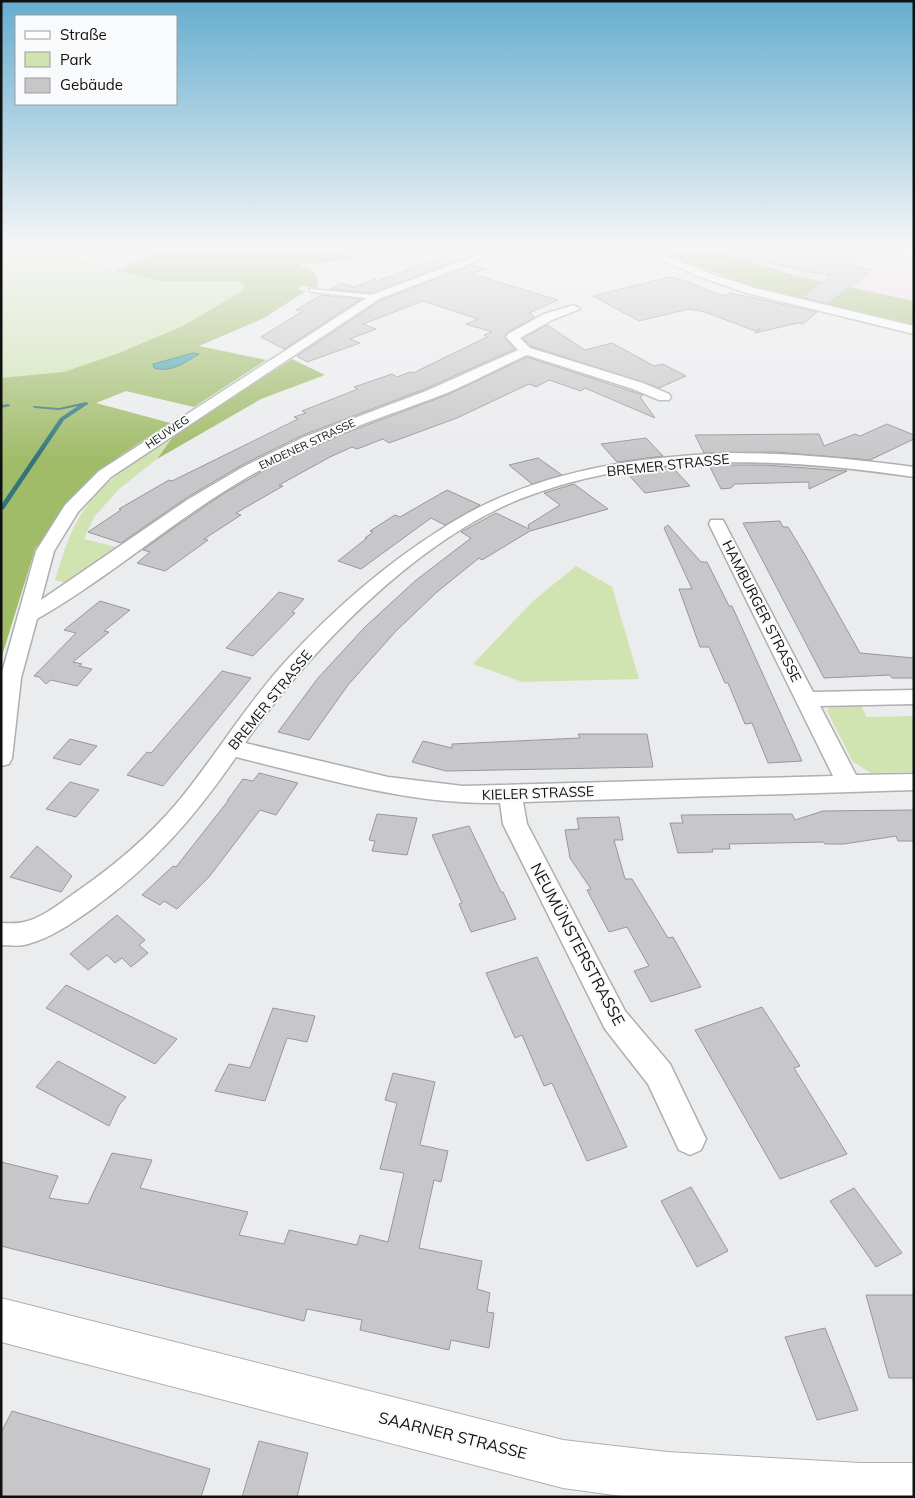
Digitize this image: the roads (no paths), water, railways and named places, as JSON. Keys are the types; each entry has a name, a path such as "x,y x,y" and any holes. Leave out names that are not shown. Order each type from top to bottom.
{"main road":[{"name":"SAARNER STRASSE","path":"1,1320 563,1464 667,1477 863,1492 914,1488"}],"street":[{"name":"HEUWEG","path":"1,758 11,678 45,550 71,509 105,474 341,319"},
{"path":"546,319 515,334 512,337 514,341 526,351 638,386 664,397"},
{"path":"868,319 914,330"},
{"name":"EMDENER STRASSE","path":"29,615 63,596 193,503 249,470 309,440 368,416 431,394 526,351"},
{"name":"BREMER STRASSE","path":"1,934 26,934 64,915 122,874 169,828 291,669 354,604 415,554 468,519 510,498 573,477 625,466 713,459 773,458 841,462 914,472"},
{"name":"HAMBURGER STRASSE","path":"717,524 806,699"},
{"path":"849,784 806,699 914,697"},
{"name":"KIELER STRASSE","path":"231,748 414,790 463,795 914,782"},
{"name":"NEUMÜNSTERSTRASSE","path":"510,794 516,824 615,1020 659,1074 690,1139"}],"water":[{"path":"193,353 199,354 172,368 154,368 153,364"}],"waterway":[{"path":"1,509 62,419 86,403"},
{"path":"35,407 59,409 81,404"},
{"path":"1,407 8,405"}]}
